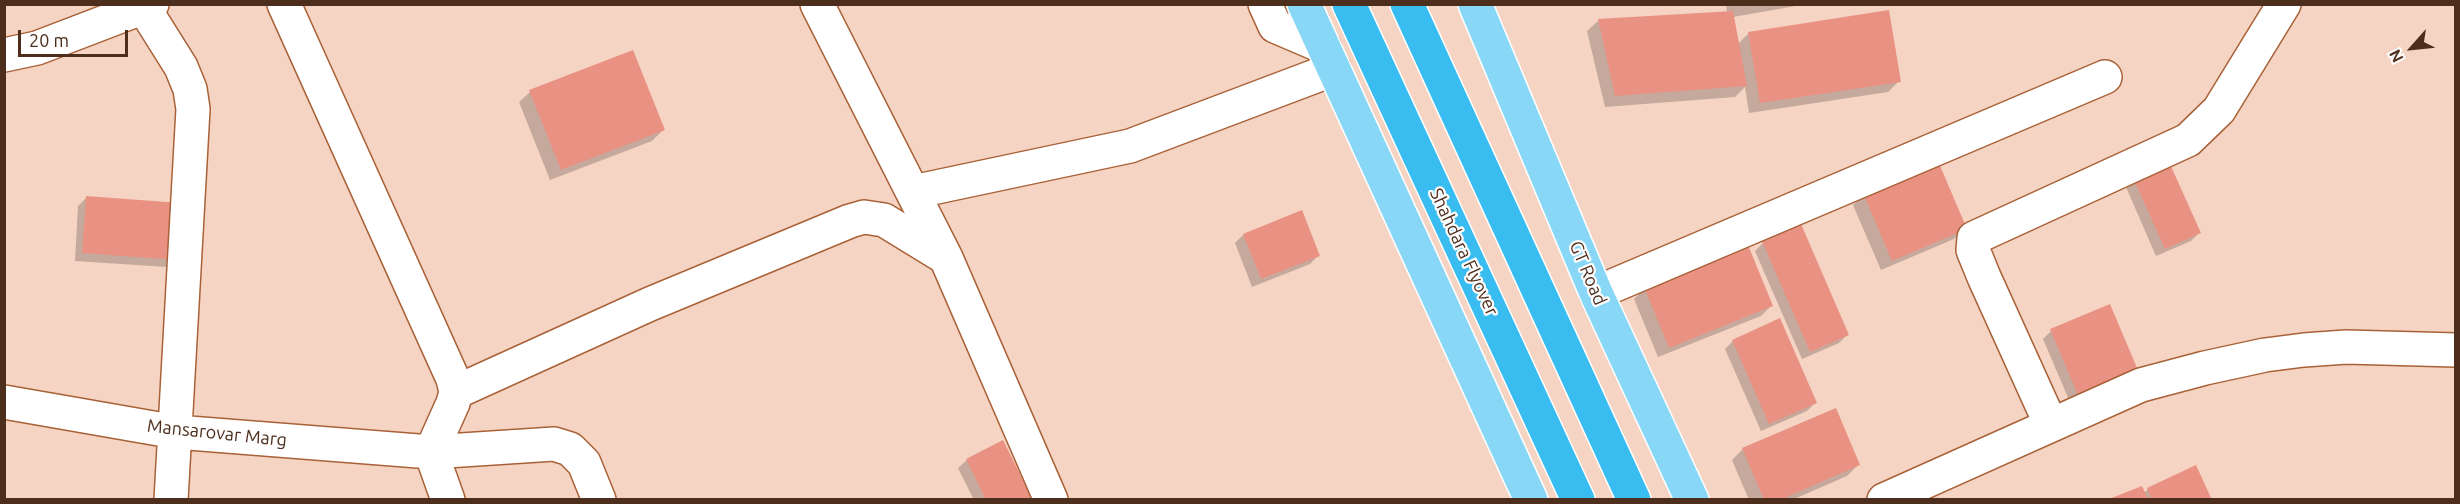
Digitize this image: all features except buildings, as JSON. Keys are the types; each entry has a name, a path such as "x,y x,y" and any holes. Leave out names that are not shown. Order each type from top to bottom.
{"highway":[{"name":"Shahdara Flyover","path":"1349,4 1578,500"},
{"path":"1407,4 1634,500"}],"main road":[{"path":"1304,4 1531,500"},
{"path":"1475,4 1491,44"},
{"name":"GT Road","path":"1491,44 1596,293 1692,500"}],"street":[{"path":"284,4 453,379 456,392 431,452 448,500"},
{"path":"817,4 946,258 1051,500"},
{"path":"1265,4 1275,26 1329,58"},
{"path":"1485,4 1491,44"},
{"path":"2051,425 1984,277 1973,250 1974,238 2188,140 2219,110 2284,4"},
{"path":"4,55 37,48 148,6 190,88 193,109 171,500"},
{"path":"913,192 1130,146 1329,58"},
{"path":"1596,293 2105,77"},
{"path":"456,392 650,304 850,221 864,218 884,220 946,258"},
{"path":"1884,500 2141,385 2265,355 2346,348 2456,350"},
{"name":"Mansarovar Marg","path":"4,402 176,432 431,452 554,444 570,449 584,464 599,500"}]}
